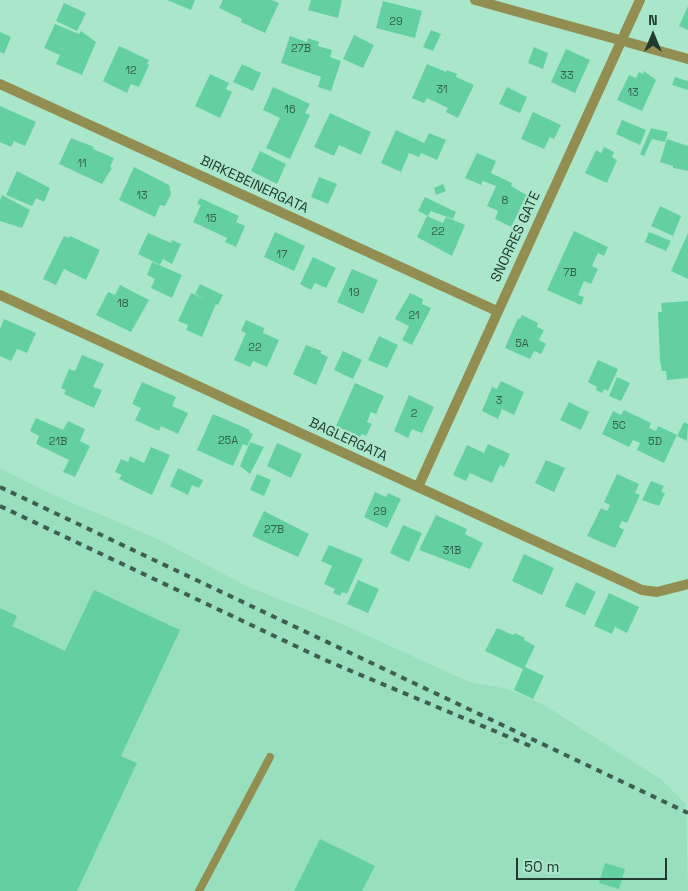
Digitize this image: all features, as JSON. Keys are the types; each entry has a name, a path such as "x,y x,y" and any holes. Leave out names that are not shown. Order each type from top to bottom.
{"street":[{"path":"475,0 688,58"},
{"name":"SNORRES GATE","path":"418,487 640,0"},
{"name":"BIRKEBEINERGATA","path":"0,84 497,311"},
{"name":"BAGLERGATA","path":"0,295 642,590 657,592 688,584"}],"lane":[{"path":"199,891 270,757"}],"shaded area":[{"path":"0,468 56,496 158,539 248,587 340,623 469,682 508,689 544,705 662,780 686,804 688,891 0,891"}],"building":[{"path":"167,0 195,0 191,10"},
{"path":"223,0 272,0 279,3 265,33 241,22 242,19 219,8"},
{"path":"311,0 342,0 338,18 308,10"},
{"path":"383,1 422,11 415,38 376,28"},
{"path":"64,3 86,13 77,31 56,21"},
{"path":"688,6 688,30 679,26"},
{"path":"55,24 79,34 81,31 96,42 82,75 56,64 60,55 44,48"},
{"path":"431,30 441,34 433,51 423,47"},
{"path":"0,32 11,37 4,54 0,52"},
{"path":"354,35 374,45 363,68 343,59"},
{"path":"290,36 307,42 308,38 319,42 318,46 332,50 330,57 341,61 331,91 318,87 321,77 281,63"},
{"path":"119,46 149,60 147,64 149,65 139,87 131,84 127,93 103,81"},
{"path":"534,47 548,53 543,69 528,63"},
{"path":"566,49 590,60 575,93 551,82"},
{"path":"242,64 261,73 253,91 233,82"},
{"path":"427,64 446,72 447,70 457,74 456,77 474,85 458,118 446,112 448,108 427,98 424,103 412,98"},
{"path":"644,71 656,80 642,111 617,100 629,75 636,78 639,72 643,74"},
{"path":"210,74 229,83 226,89 232,92 220,118 195,106"},
{"path":"675,77 688,81 688,90 672,85"},
{"path":"273,87 310,104 305,113 310,115 290,159 266,148 280,118 263,110"},
{"path":"507,87 527,97 520,113 499,104"},
{"path":"0,106 36,122 25,146 14,141 11,147 0,142"},
{"path":"533,112 561,125 554,139 550,137 544,149 521,139"},
{"path":"330,113 371,132 361,155 339,145 334,156 314,147"},
{"path":"622,120 646,130 640,145 616,134"},
{"path":"651,128 668,132 665,142 652,139 644,156 640,154"},
{"path":"396,130 424,143 429,133 446,140 437,160 421,153 419,157 409,153 401,172 381,163"},
{"path":"71,138 94,147 93,149 114,158 110,167 112,168 102,184 59,164"},
{"path":"667,139 688,146 688,171 673,168 673,166 660,162"},
{"path":"604,147 614,152 612,157 617,160 607,183 585,173 596,150 601,153"},
{"path":"260,151 286,164 277,184 251,171"},
{"path":"477,153 496,161 491,173 512,183 511,186 530,197 529,201 525,199 511,227 495,219 498,211 487,206 496,186 483,181 481,185 465,178"},
{"path":"134,167 169,185 171,194 165,206 160,205 155,217 119,200"},
{"path":"17,171 50,188 44,202 36,198 32,206 6,195"},
{"path":"319,177 337,184 328,204 311,197"},
{"path":"443,184 446,191 436,195 434,188"},
{"path":"2,195 30,210 22,228 0,221 0,200"},
{"path":"425,197 456,212 453,219 431,211 428,216 418,211"},
{"path":"200,198 239,216 236,222 245,226 236,247 225,242 227,238 193,222 201,205 197,204"},
{"path":"660,206 681,216 673,236 651,226"},
{"path":"427,216 443,223 446,217 465,225 452,256 417,237"},
{"path":"574,231 608,247 604,256 598,253 595,259 592,266 598,269 591,284 584,281 578,295 584,297 581,305 547,290"},
{"path":"275,232 305,246 294,271 264,257"},
{"path":"649,232 671,241 666,251 645,242"},
{"path":"148,233 171,243 172,240 181,244 172,264 163,259 160,265 138,254"},
{"path":"688,233 688,279 671,271"},
{"path":"64,236 69,238 70,236 100,250 86,280 64,269 56,285 43,279"},
{"path":"313,257 336,268 326,288 315,283 311,290 300,284"},
{"path":"152,262 182,275 172,298 151,288 155,279 147,275"},
{"path":"352,269 378,280 363,314 337,302"},
{"path":"200,284 223,295 218,305 216,304 202,337 186,330 188,325 178,321 191,293 207,300 195,294"},
{"path":"120,285 149,300 131,332 96,315 108,292 115,295"},
{"path":"410,293 423,299 422,304 431,308 412,345 402,340 409,326 395,319"},
{"path":"688,301 688,378 667,380 666,371 662,371 660,361 658,312 662,312 661,303"},
{"path":"522,315 538,323 537,327 544,330 539,340 546,344 541,354 534,351 530,359 505,348 518,318 520,319"},
{"path":"4,319 36,333 27,353 17,349 11,361 0,356 0,329"},
{"path":"246,320 264,328 263,333 279,340 267,367 253,361 250,367 234,360 246,333 241,331"},
{"path":"379,336 398,345 387,368 368,360"},
{"path":"306,345 322,351 320,353 328,357 316,385 293,374"},
{"path":"343,351 362,360 353,379 334,370"},
{"path":"82,355 104,364 93,387 102,390 94,408 64,394 66,390 61,388 69,369 75,371"},
{"path":"598,360 618,369 608,391 604,389 602,393 596,390 597,387 588,382"},
{"path":"617,377 630,383 621,401 609,396"},
{"path":"501,381 524,392 514,415 502,409 498,419 482,411 492,387 497,389"},
{"path":"142,382 176,397 172,406 188,413 178,434 161,426 159,431 135,420 141,408 132,404"},
{"path":"355,383 384,396 376,414 371,412 367,422 372,424 366,436 362,434 360,437 336,426"},
{"path":"409,395 434,407 422,433 412,429 408,438 394,431"},
{"path":"569,402 589,412 581,430 560,420"},
{"path":"624,410 651,423 649,428 656,431 658,426 677,435 664,463 637,450 640,443 633,440 629,447 602,434 613,411 621,415"},
{"path":"213,414 250,430 249,432 253,434 247,446 243,444 233,466 197,450"},
{"path":"36,418 63,430 68,421 85,429 80,441 90,446 75,477 63,472 69,460 36,444 39,436 30,431"},
{"path":"684,422 688,424 687,441 677,436"},
{"path":"250,442 264,447 250,474 240,466"},
{"path":"277,443 302,454 291,478 267,466"},
{"path":"488,444 510,454 504,467 500,465 492,483 470,473 466,481 453,475 467,445 484,453"},
{"path":"151,447 170,455 152,495 119,479 122,475 115,472 121,459 128,462 130,456 144,463"},
{"path":"546,460 565,468 554,492 535,483"},
{"path":"178,468 203,480 199,488 192,485 188,495 170,486"},
{"path":"257,474 271,480 264,496 250,490"},
{"path":"617,474 639,484 635,493 640,495 627,523 622,521 619,527 624,530 615,548 587,536 601,508 607,511 610,505 604,502"},
{"path":"651,481 664,486 661,492 665,493 659,506 642,500"},
{"path":"375,492 386,497 388,493 401,499 387,528 364,517"},
{"path":"264,511 309,534 298,557 252,536"},
{"path":"436,515 467,529 465,534 483,543 470,569 419,550"},
{"path":"403,525 422,533 409,562 390,553"},
{"path":"329,545 363,559 347,594 342,592 340,596 333,593 335,589 324,584 332,566 321,561"},
{"path":"524,554 554,568 542,595 512,581"},
{"path":"358,580 379,589 368,613 347,604"},
{"path":"576,582 596,592 585,615 565,606"},
{"path":"94,590 180,630 121,756 137,763 77,891 0,891 0,608 17,616 12,626 65,651"},
{"path":"609,593 639,607 627,633 615,627 612,634 594,626"},
{"path":"497,628 513,635 515,633 535,646 525,667 544,676 533,699 514,690 523,669 485,651"},
{"path":"320,839 375,866 362,891 294,891"},
{"path":"605,863 625,869 619,889 599,883"}],"railway":[{"path":"0,487 688,813"},
{"path":"0,506 325,660 535,748"}]}
